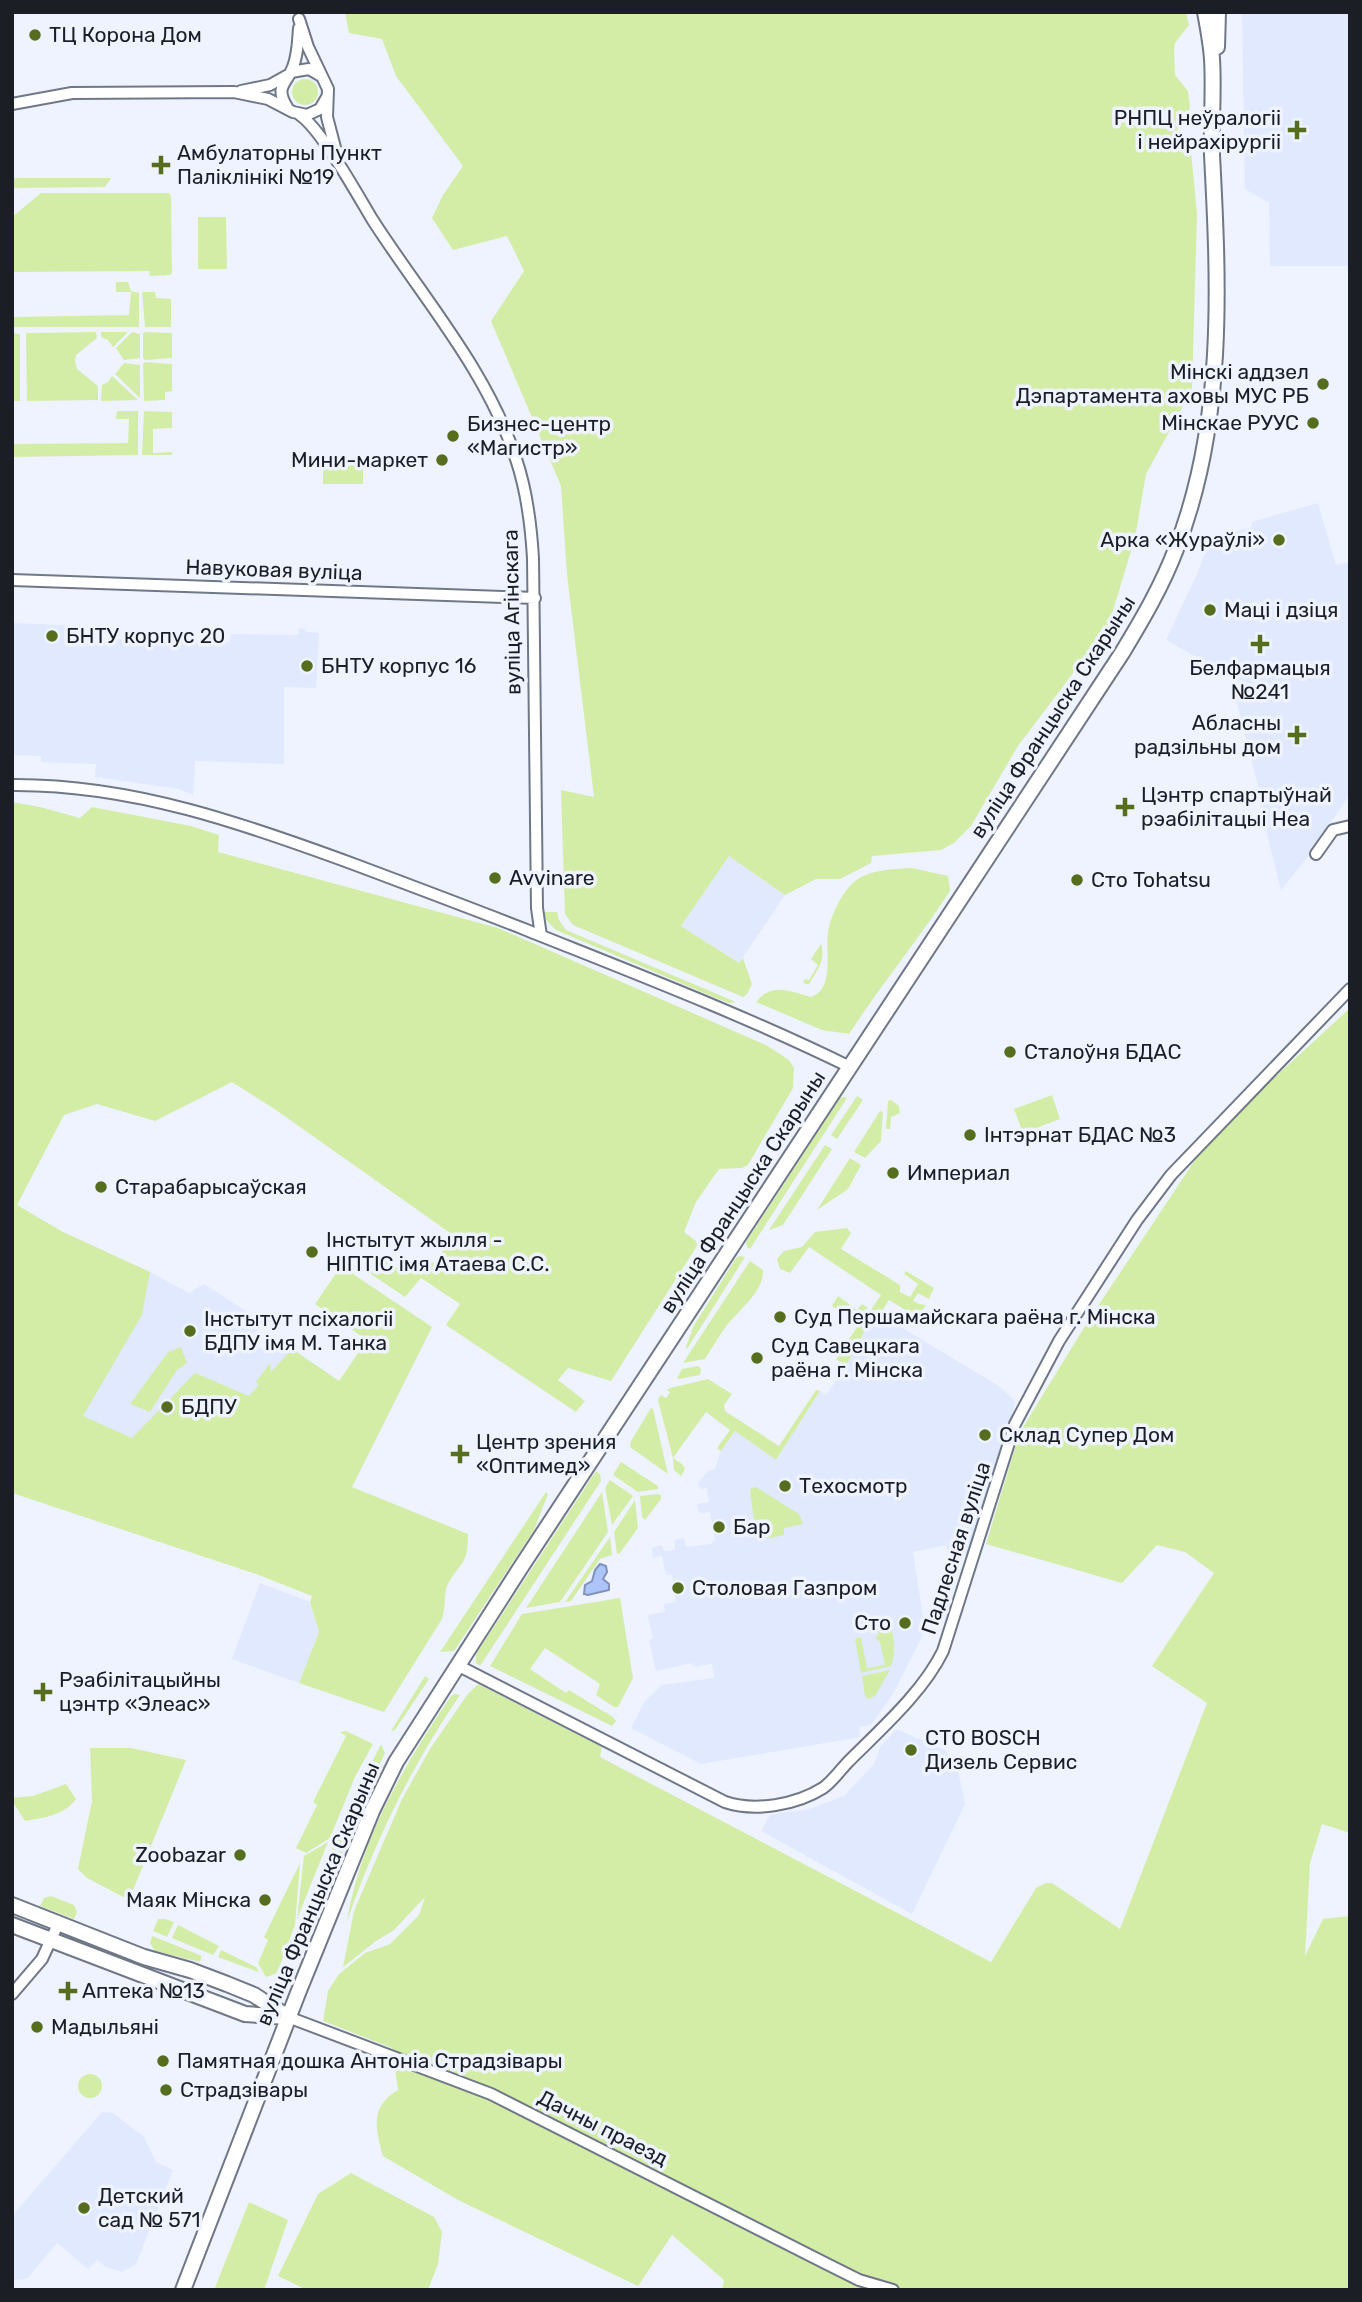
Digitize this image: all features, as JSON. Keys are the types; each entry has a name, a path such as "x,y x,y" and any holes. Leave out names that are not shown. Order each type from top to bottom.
{"main road":[{"name":"вуліца Францыска Скарыны","path":"1197,12 1212,90"},
{"name":"вуліца Францыска Скарыны","path":"183,2290 288,2017 381,1791 401,1754 1128,643 1159,587 1180,537 1205,441 1215,357 1217,297 1212,60 1205,12"},
{"path":"1212,90 1217,56 1218,12"},
{"path":"12,1905 144,1957 190,1970 254,1995 288,2017"},
{"path":"12,1924 245,2014 288,2017"}],"street":[{"path":"287,107 281,90 297,49 299,15"},
{"path":"16,104 72,93 233,92 258,96 300,115 311,114 320,109 327,97 326,82 308,47 299,15"},
{"path":"233,92 270,85 289,74 309,69 321,76"},
{"name":"вуліца Агінскага","path":"327,97 327,117 341,170"},
{"name":"вуліца Агінскага","path":"300,115 310,124 470,364 498,414 516,459 527,500 535,598 533,685 537,908 541,936"},
{"name":"Навуковая вуліца","path":"12,580 535,598"},
{"path":"12,785 71,787 154,800 320,852 541,936 740,1016 850,1067"},
{"path":"1316,854 1333,830 1350,826"},
{"name":"Падлесная вуліца","path":"457,1665 725,1802 740,1807 785,1803 824,1788 919,1688 935,1667 943,1651 1015,1424 1059,1341 1137,1220 1171,1175 1350,989"},
{"path":"12,1994 42,1959 59,1922"},
{"name":"Дачны праезд","path":"288,2017 491,2094 848,2274 893,2290"}],"shaded area":[{"name":"РНПЦ неўралогіі і нейрахірургіі","path":"1242,12 1350,12 1350,266 1270,266 1269,203 1245,189"},
{"name":"Абласны радзільны дом","path":"1318,503 1336,565 1350,562 1350,794 1307,858 1281,890 1260,806 1262,801 1230,676 1166,640 1198,572 1210,538 1252,527 1252,522"},
{"path":"12,623 85,626 85,631 92,632 92,640 107,641 230,642 231,634 298,635 299,628 305,629 306,632 319,633 316,688 284,687 284,764 195,761 193,795 179,789 95,777 96,764 41,762 41,756 12,755"},
{"path":"729,856 785,895 739,963 681,926"},
{"name":"БДПУ","path":"63,1232 189,1293 204,1284 264,1323 250,1341 262,1349 273,1335 339,1381 12,1493 12,1335"},
{"path":"879,1314 999,1386 1015,1401 971,1554 948,1555 946,1545 913,1552 925,1631 893,1694 871,1725 859,1727 860,1737 701,1764 631,1728 645,1701 662,1685 714,1678 712,1664 693,1667 692,1663 656,1671 649,1640 653,1638 648,1615 665,1612 664,1604 676,1602 672,1575 666,1575 662,1556 653,1557 652,1548 662,1545 664,1551 675,1550 675,1540 684,1538 686,1547 711,1544 715,1539 710,1512 701,1513 697,1504 709,1502 707,1488 700,1489 698,1483 708,1471 715,1469 721,1451 735,1431 776,1460 820,1391 826,1395 846,1366 871,1318"},
{"path":"260,1583 310,1602 319,1632 299,1683 232,1659"},
{"path":"896,1729 945,1750 957,1766 965,1804 912,1914 761,1831 770,1815 809,1809 844,1796 874,1764 880,1747"},
{"path":"102,2112 113,2113 144,2137 156,2162 173,2170 136,2264 122,2272 106,2267 97,2260 88,2269 57,2243 27,2279 12,2280 12,2216"}],"green space":[{"path":"345,12 1186,12 1189,25 1175,43 1174,52 1175,75 1188,91 1190,107 1188,114 1177,120 1178,140 1191,151 1197,214 1192,390 1146,474 1135,538 1108,627 1018,746 971,826 954,843 941,850 872,856 871,863 840,879 816,879 785,895 729,856 681,926 739,963 743,958 752,984 743,997 573,925 565,914 561,790 594,797 567,575 561,486 491,321 524,271 507,236 453,250 432,218 443,195 463,166 396,76 382,39 349,33"},
{"path":"305,79 315,82 318,92 315,102 305,105 295,102 292,92 295,82"},
{"path":"12,178 111,178 105,187 12,188"},
{"path":"41,193 169,193 172,273 150,276 149,271 12,272 12,217"},
{"path":"198,217 226,217 227,269 198,269"},
{"path":"116,282 128,282 131,291 139,293 139,327 12,327 12,317 129,315 131,292 116,292"},
{"path":"142,292 155,292 156,298 171,299 171,327 145,327"},
{"path":"96,332 97,338 76,355 75,361 77,369 98,386 98,400 27,401 26,333"},
{"path":"101,332 128,332 113,347 108,340 101,337"},
{"path":"132,332 140,334 140,358 124,360 116,348"},
{"path":"145,332 172,333 172,358 145,360"},
{"path":"12,333 20,334 20,401 12,401"},
{"path":"145,362 172,364 172,391 165,392 165,400 144,401"},
{"path":"124,363 140,365 140,398 115,374"},
{"path":"112,376 138,400 101,401 102,385"},
{"path":"117,411 138,411 138,455 12,457 12,444 128,443 129,419 116,419"},
{"path":"144,411 172,412 172,428 153,429 153,453 172,452 172,455 142,455"},
{"path":"323,462 363,462 363,484 323,484"},
{"path":"12,802 80,818 92,807 191,826 219,835 218,852 498,928 766,1045 789,1060 794,1068 793,1088 748,1165 742,1168 719,1169 696,1202 684,1232 696,1241 697,1246 611,1381 568,1368 558,1380 585,1401 576,1412 446,1325 460,1304 421,1278 405,1297 365,1270 363,1259 375,1255 405,1272 435,1262 453,1235 232,1082 155,1121 97,1104 64,1115 17,1205 63,1232 150,1272 142,1315 83,1416 132,1438 195,1373 249,1396 259,1385 256,1382 270,1363 271,1372 292,1349 339,1381 367,1340 315,1304 341,1266 432,1327 352,1487 468,1534 468,1545 465,1558 447,1586 442,1619 384,1712 299,1683 319,1632 310,1602 312,1596 256,1574 12,1493"},
{"path":"912,868 948,876 950,891 849,1034 822,1030 756,1002 775,990 811,997 818,993 826,978 829,926 848,888 859,878 872,873"},
{"path":"543,912 557,912 566,930 736,1002 729,1003 718,999 556,930 546,920"},
{"path":"821,944 820,965 809,984 806,984 803,982 805,979 809,980 818,965 811,959"},
{"path":"1350,1008 1350,1833 1322,1824 1310,1863 1305,1956 1323,1919 1350,1916 1350,2290 722,2290 724,2280 672,2235 638,2286 458,2200 383,2156 377,2118 383,2103 398,2090 392,2048 323,2021 328,1991 339,1974 365,1953 390,1944 419,1915 425,1897 394,1930 343,1967 354,1911 402,1799 430,1749 467,1695 478,1684 602,1747 600,1757 991,1962 1036,1888 1046,1883 1052,1883 1120,1929 1207,1703 1152,1666 1214,1573 1185,1552 1157,1545 1122,1583 986,1544 1020,1432 1090,1318 1211,1136"},
{"path":"1052,1095 1060,1119 1023,1133 1014,1109"},
{"path":"857,1096 863,1100 837,1139 831,1135"},
{"path":"840,1098 847,1098 750,1249 746,1242"},
{"path":"891,1100 899,1106 900,1113 891,1117 890,1129 886,1129 888,1101"},
{"path":"880,1111 883,1112 881,1141 865,1158 854,1152"},
{"path":"825,1145 832,1149 783,1225 769,1230"},
{"path":"850,1158 861,1165 848,1189 817,1210"},
{"path":"847,1228 851,1233 841,1249 900,1285 900,1292 910,1297 918,1284 904,1274 906,1271 934,1288 929,1299 918,1293 913,1301 926,1305 922,1311 912,1314 889,1300 876,1320 871,1319 846,1366 836,1359 859,1324 832,1306 838,1296 857,1310 862,1304 868,1308 863,1314 866,1317 881,1295 809,1247 790,1273 780,1269 777,1259 784,1251 802,1247 815,1232"},
{"path":"739,1256 745,1257 687,1349 693,1327"},
{"path":"750,1261 763,1270 760,1285 727,1325 705,1359 683,1363"},
{"path":"181,1347 187,1363 177,1370 150,1412 130,1404 168,1352"},
{"path":"698,1366 701,1369 700,1375 677,1378 682,1369"},
{"path":"708,1379 732,1394 724,1405 725,1411 779,1446 816,1390 820,1391 776,1460 735,1431 721,1451 717,1448 730,1430 706,1412 673,1458 658,1400 661,1395 666,1398 670,1388"},
{"path":"651,1408 653,1409 668,1474 630,1447"},
{"path":"673,1458 685,1469 681,1476 674,1470"},
{"path":"621,1462 658,1486 658,1489 638,1492 613,1475"},
{"path":"596,1471 600,1474 601,1481 480,1666 476,1663 476,1654"},
{"path":"610,1480 633,1496 612,1525 605,1488"},
{"path":"756,1487 799,1514 803,1524 784,1528 784,1535 769,1538 759,1536 756,1533 750,1492 751,1488"},
{"path":"546,1492 548,1494 534,1530 454,1651 440,1652"},
{"path":"602,1492 608,1532 560,1602 526,1608"},
{"path":"658,1494 661,1499 645,1520 642,1517 640,1496"},
{"path":"635,1500 638,1528 617,1554 614,1532"},
{"path":"610,1537 612,1555 600,1559 571,1601 565,1602"},
{"path":"620,1598 633,1678 618,1707 596,1695 600,1684 545,1648 530,1669 566,1693 569,1690 613,1717 616,1721 612,1726 490,1666 522,1614"},
{"path":"886,1620 894,1642 891,1666 861,1673 855,1639 861,1637 867,1668 885,1665 880,1642 875,1637 879,1635 877,1622"},
{"path":"890,1670 875,1696 868,1699 865,1696 862,1676"},
{"path":"425,1676 429,1679 395,1730 391,1731"},
{"path":"460,1695 410,1777 383,1832 347,1921 363,1861 387,1803 417,1749 451,1696"},
{"path":"346,1731 373,1744 355,1777 330,1838 306,1853 296,1848 317,1805 313,1802 346,1736 340,1732"},
{"path":"381,1744 385,1753 332,1881 324,1899 305,1927 303,1923 345,1816"},
{"path":"90,1748 131,1748 186,1760 129,1900 87,1878 78,1869 92,1801"},
{"path":"66,1784 76,1799 66,1809 53,1815 25,1821 12,1801 12,1798 33,1796"},
{"path":"328,1842 297,1919 304,1856"},
{"path":"300,1863 295,1925 278,1971 266,1977 258,1963 268,1940 264,1937"},
{"path":"51,1896 74,1905 77,1912 74,1919 40,1906 44,1898"},
{"path":"158,1919 174,1922 167,1937 153,1931"},
{"path":"178,1925 219,1946 213,1955 172,1938"},
{"path":"152,1936 202,1956 200,1962 155,1951 150,1943"},
{"path":"221,1950 256,1967 259,1972 218,1957"},
{"path":"90,2074 99,2077 102,2086 99,2095 90,2098 81,2095 78,2086 81,2077"},
{"path":"351,2173 434,2217 442,2232 438,2264 428,2290 307,2290 278,2276 318,2194"},
{"path":"249,2202 288,2220 264,2290 214,2290"}],"water":[{"path":"600,1564 606,1566 607,1572 603,1579 609,1584 609,1590 584,1594 585,1585 592,1581"}],"place":[{"name":"ТЦ Корона Дом","path":"35,35"},
{"name":"РНПЦ неўралогіі і нейрахірургіі","path":"1297,130"},
{"name":"Амбулаторны Пункт Паліклінікі №19","path":"161,165"},
{"name":"Мінскі аддзел Дэпартамента аховы МУС РБ","path":"1323,384"},
{"name":"Мінскае РУУС","path":"1313,423"},
{"name":"Бизнес-центр «Магистр»","path":"453,436"},
{"name":"Мини-маркет","path":"442,460"},
{"name":"Арка «Жураўлі»","path":"1279,540"},
{"name":"Маці і дзіця","path":"1210,610"},
{"name":"БНТУ корпус 20","path":"52,636"},
{"name":"Белфармацыя №241","path":"1260,644"},
{"name":"БНТУ корпус 16","path":"307,666"},
{"name":"Абласны радзільны дом","path":"1297,735"},
{"name":"Цэнтр спартыўнай рэабілітацыі Неа","path":"1125,807"},
{"name":"Avvinare","path":"495,878"},
{"name":"Сто Tohatsu","path":"1077,880"},
{"name":"Сталоўня БДАС","path":"1010,1052"},
{"name":"Інтэрнат БДАС №3","path":"970,1135"},
{"name":"Империал","path":"893,1173"},
{"name":"Старабарысаўская","path":"101,1187"},
{"name":"Інстытут жылля - НІПТІС імя Атаева С.С.","path":"312,1252"},
{"name":"Суд Першамайскага раёна г. Мінска","path":"780,1317"},
{"name":"Інстытут псіхалогіі БДПУ імя М. Танка","path":"190,1331"},
{"name":"Суд Савецкага раёна г. Мінска","path":"757,1358"},
{"name":"БДПУ","path":"167,1407"},
{"name":"Склад Супер Дом","path":"985,1435"},
{"name":"Центр зрения «Оптимед»","path":"460,1454"},
{"name":"Техосмотр","path":"785,1486"},
{"name":"Бар","path":"719,1527"},
{"name":"Столовая Газпром","path":"678,1588"},
{"name":"Сто","path":"905,1623"},
{"name":"Рэабілітацыйны цэнтр «Элеас»","path":"43,1692"},
{"name":"СТО BOSCH Дизель Сервис","path":"911,1750"},
{"name":"Zoobazar","path":"240,1855"},
{"name":"Маяк Мінска","path":"265,1900"},
{"name":"Аптека №13","path":"68,1991"},
{"name":"Мадыльяні","path":"37,2027"},
{"name":"Памятная дошка Антоніа Страдзівары","path":"163,2061"},
{"name":"Страдзівары","path":"166,2090"},
{"name":"Детский сад № 571","path":"84,2208"}]}
